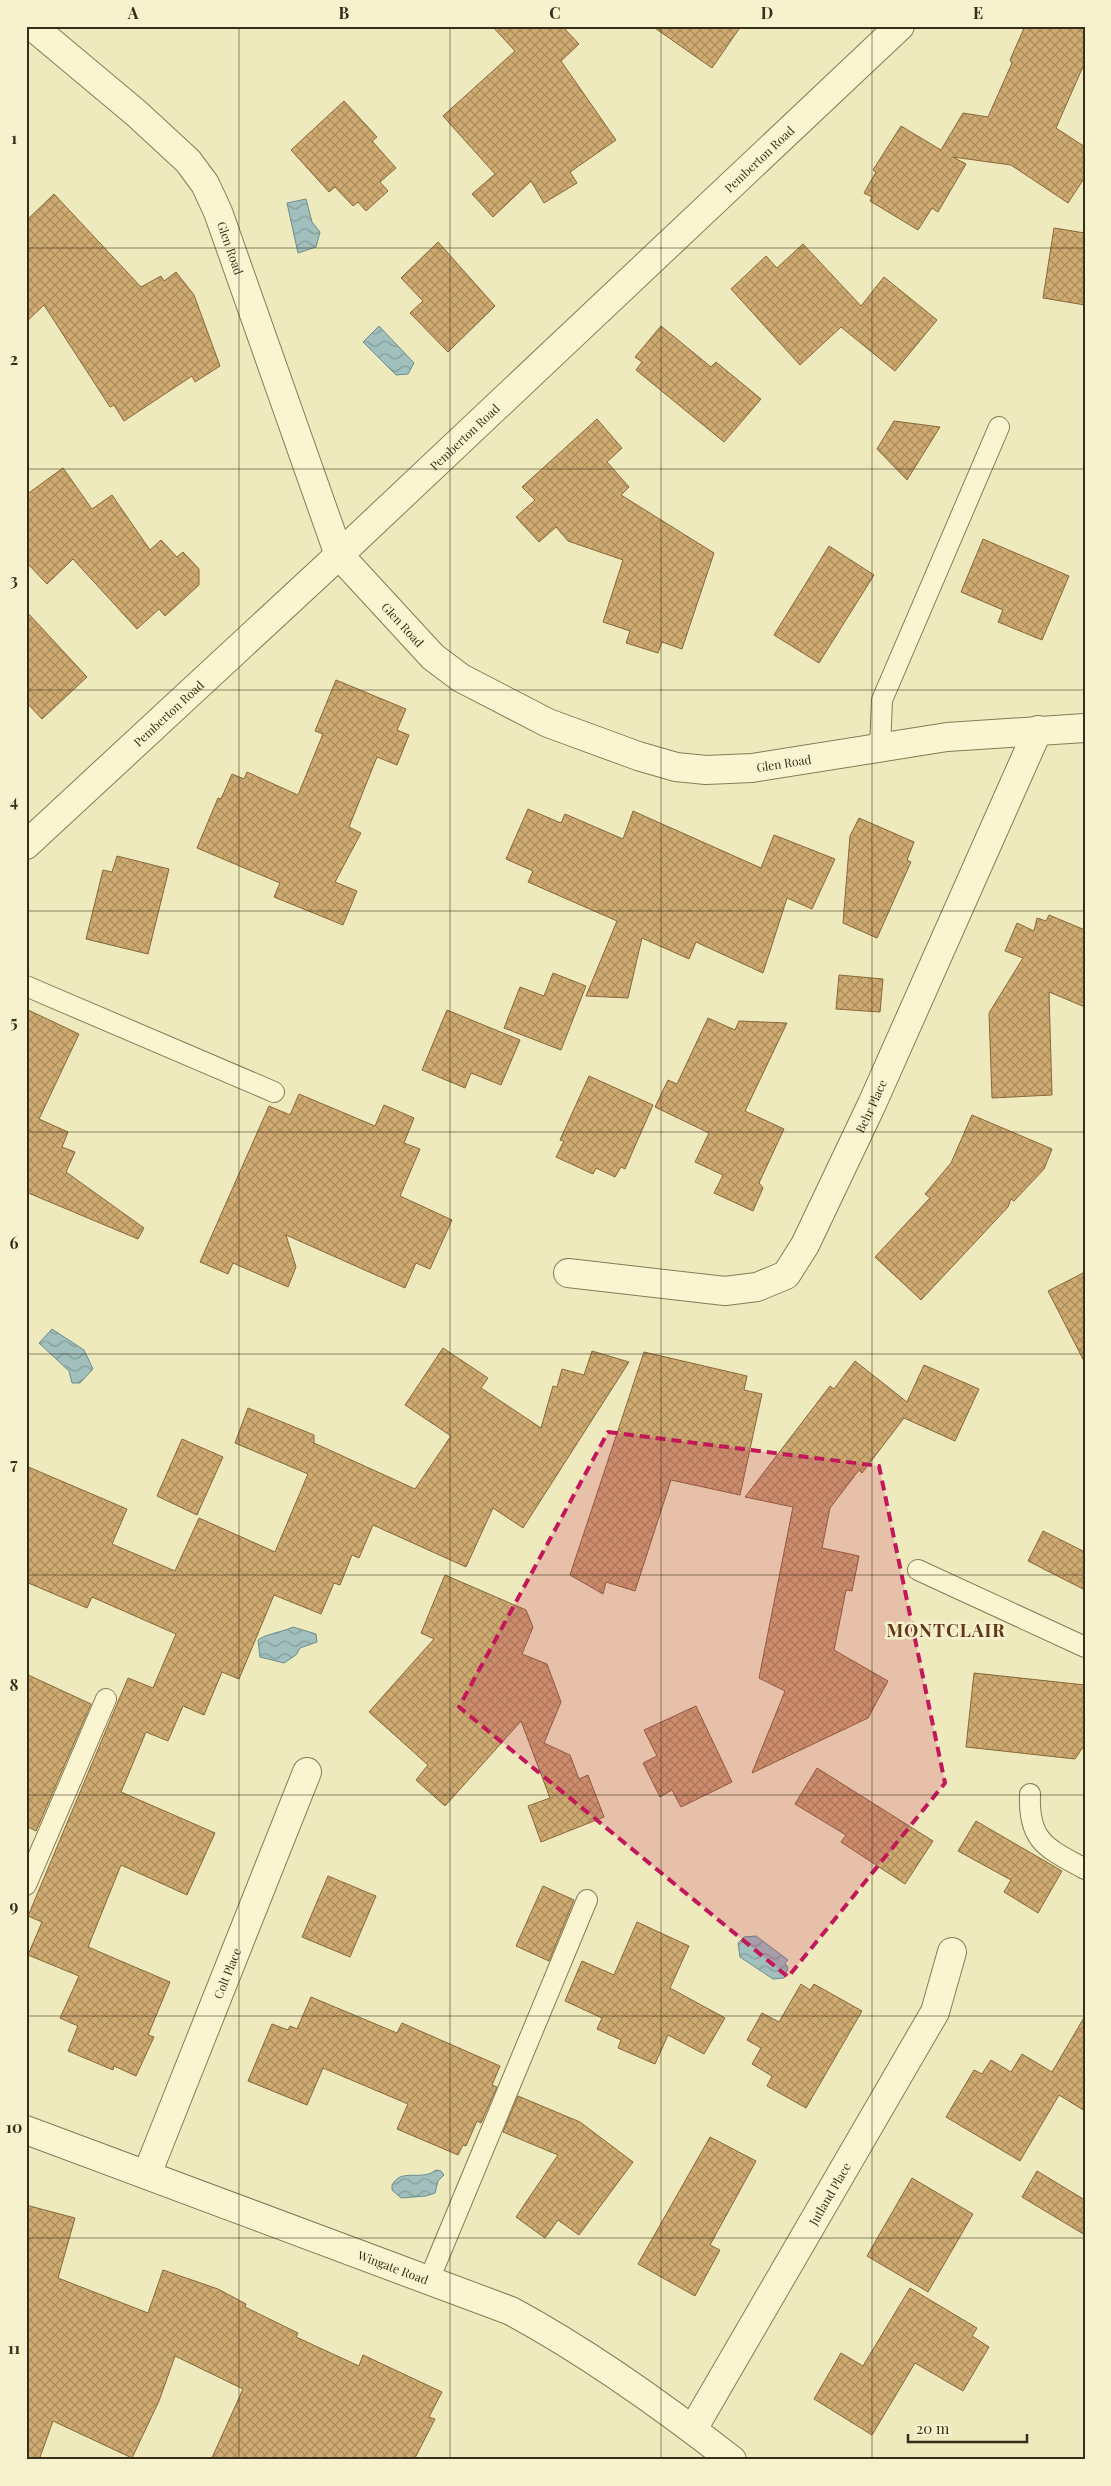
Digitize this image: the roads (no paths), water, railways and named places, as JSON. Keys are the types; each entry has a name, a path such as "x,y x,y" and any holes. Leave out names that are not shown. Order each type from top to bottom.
{"street":[{"name":"Glen Road","path":"32,26 136,113 188,162 205,184 218,212 339,555 433,657 461,678 548,722 638,756 676,767 706,770 752,768 948,737 1085,728"},
{"name":"Pemberton Road","path":"26,845 339,555 890,30"},
{"name":"Behr Place","path":"568,1273 725,1291 757,1288 786,1275 805,1245 872,1104 1038,730"},
{"name":"Colt Place","path":"147,2174 307,1772"},
{"name":"Jutland Place","path":"693,2429 935,2012 952,1952"},
{"name":"Wingate Road","path":"26,2130 511,2311 546,2330 693,2429 732,2460"}],"lane":[{"path":"880,748 882,700 1000,427"},
{"path":"26,986 274,1092"},
{"path":"918,1570 1085,1647"},
{"path":"26,1885 106,1698"},
{"path":"1030,1794 1029,1814 1039,1840 1046,1847 1085,1869"},
{"path":"429,2280 587,1900"}],"water":[{"path":"306,199 312,222 320,232 316,247 298,253 287,203"},
{"path":"379,326 414,363 408,374 396,375 363,342"},
{"path":"52,1329 84,1350 93,1369 80,1383 72,1383 69,1371 39,1343"},
{"path":"293,1627 316,1634 317,1642 300,1648 296,1655 284,1663 260,1657 258,1640"},
{"path":"756,1936 788,1960 785,1963 788,1968 784,1978 773,1979 740,1957 738,1943 744,1937"},
{"path":"436,2170 441,2171 444,2175 438,2181 435,2193 426,2196 401,2198 392,2190 392,2185 401,2177 424,2175"}],"district":[{"name":"MONTCLAIR","path":"946,1630"}]}
